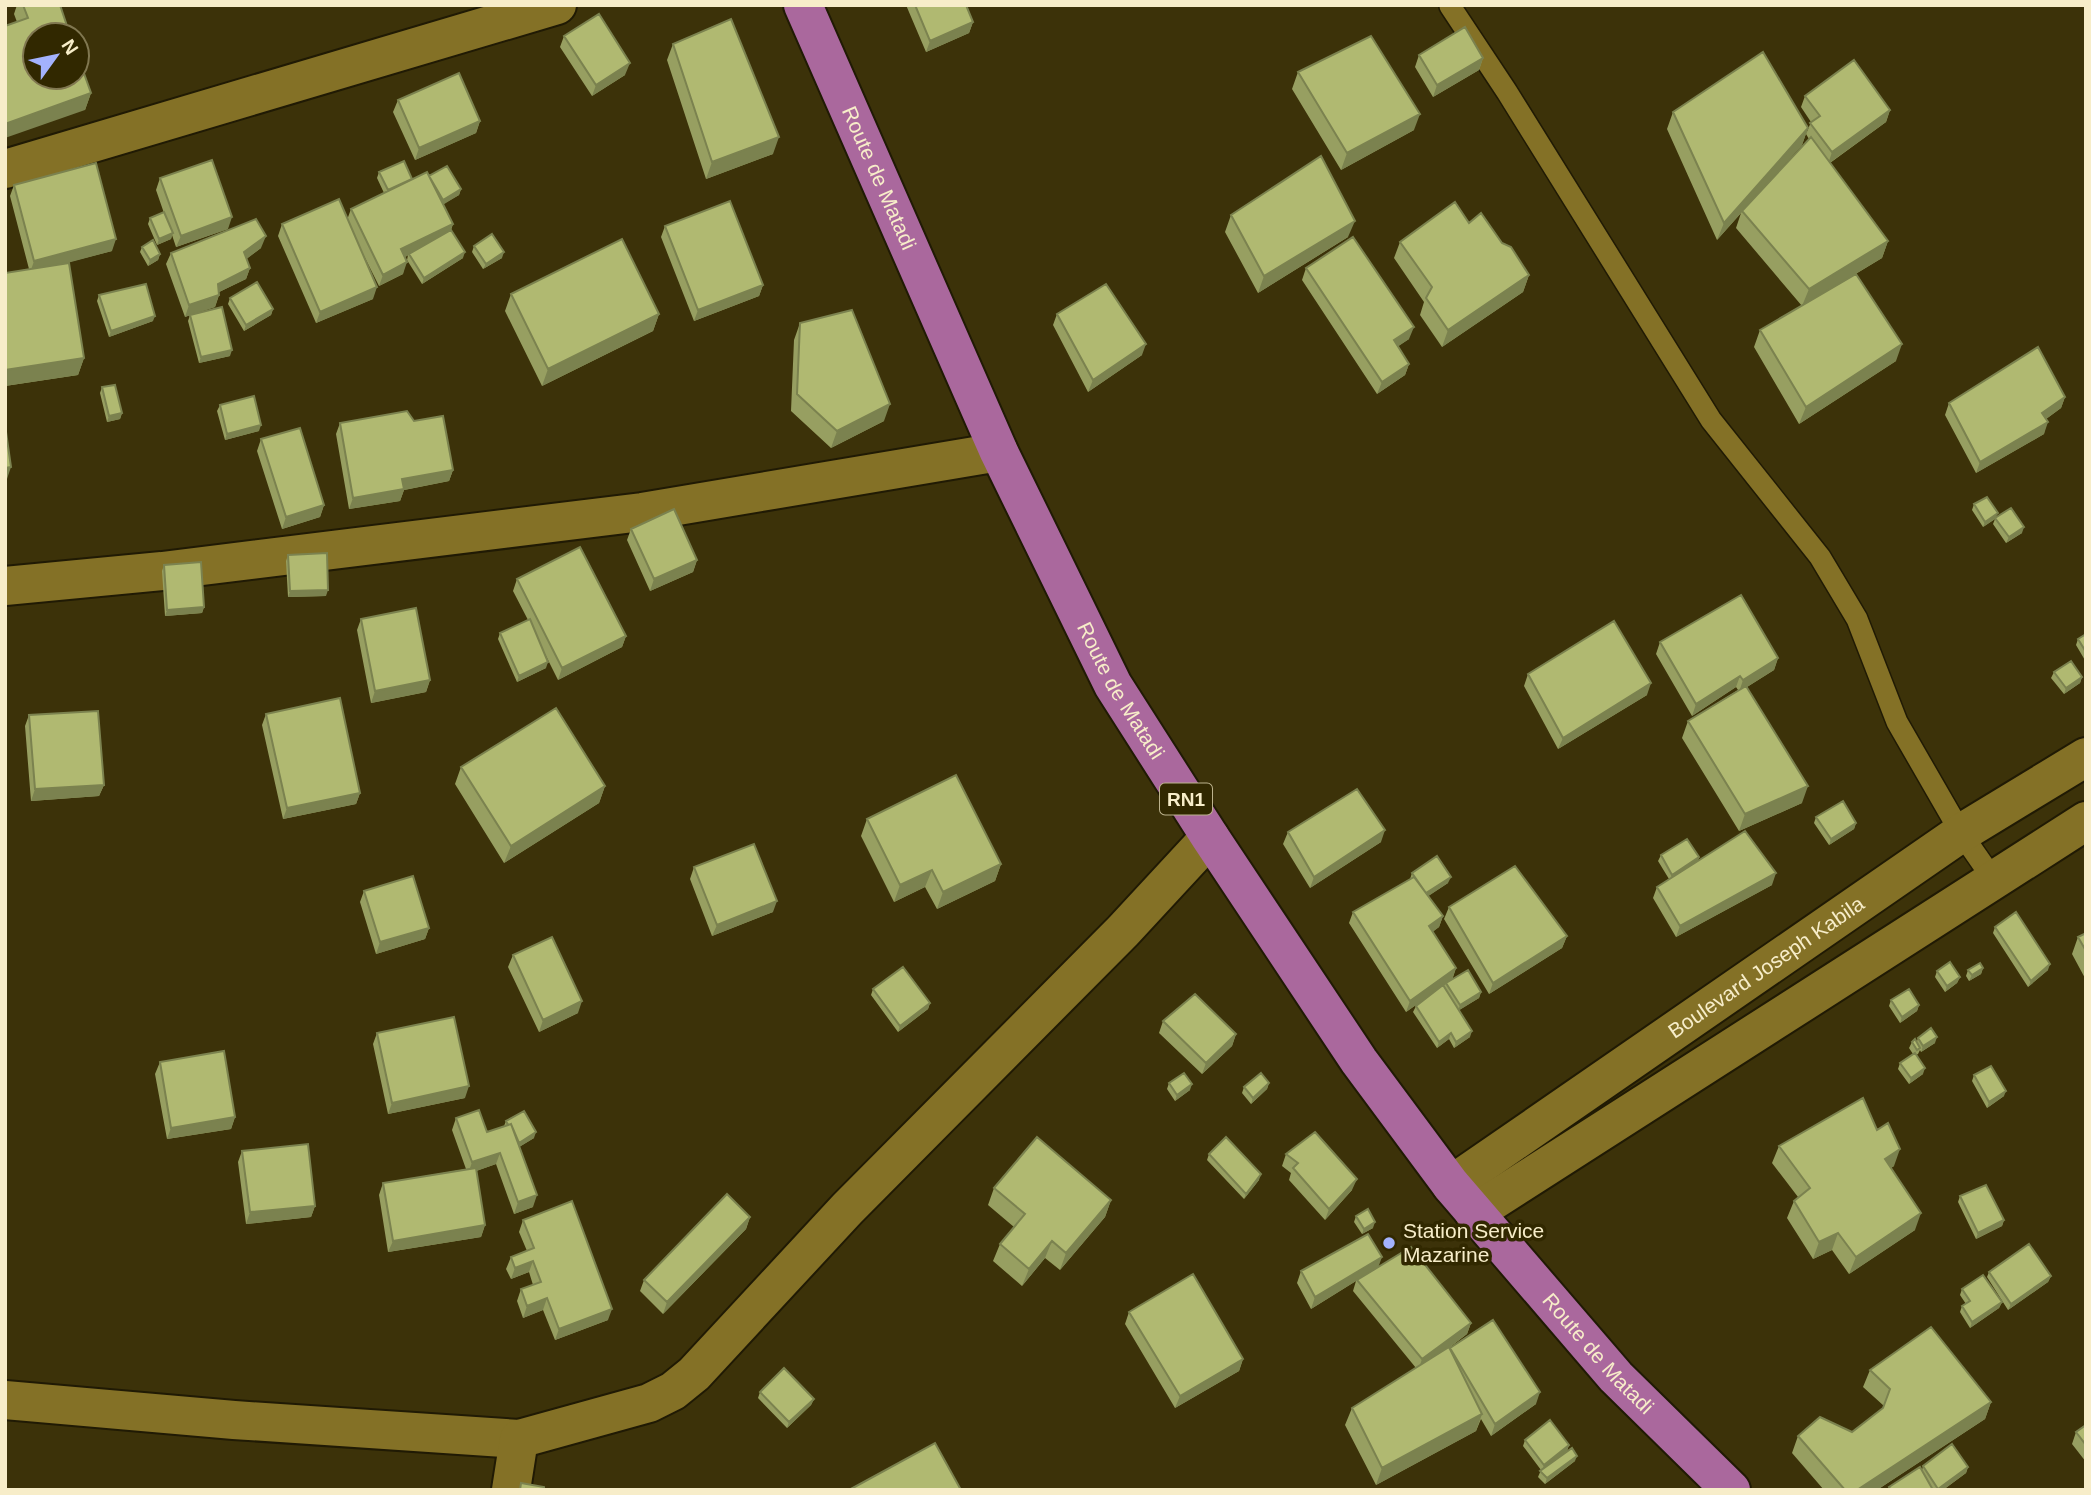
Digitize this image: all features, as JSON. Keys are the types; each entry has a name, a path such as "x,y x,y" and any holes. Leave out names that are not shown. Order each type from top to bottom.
{"highway":[{"name":"Route de Matadi","path":"803,5 999,452 1113,685 1359,1061 1463,1199 1616,1377 1731,1490"}],"street":[{"path":"5,169 556,5"},
{"path":"5,586 162,571 642,512 999,452"},
{"name":"Boulevard Joseph Kabila","path":"1463,1199 1961,833 2086,757"},
{"name":"Boulevard Joseph Kabila","path":"1463,1199 2086,821"},
{"path":"5,1399 234,1420 519,1439 649,1404 673,1391 694,1374 847,1209 1123,931 1210,837"},
{"path":"511,1490 519,1439"}],"lane":[{"path":"1450,6 1507,92 1711,419 1820,556 1857,619 1897,722 1961,833 1993,879"}],"building":[{"path":"23,5 60,5 65,21 21,21 21,91 91,93 5,124 5,26 28,18"},
{"path":"915,5 966,5 973,22 930,41"},
{"path":"599,14 630,63 596,85 564,36"},
{"path":"731,19 779,137 712,162 673,44"},
{"path":"1465,27 1483,58 1437,85 1419,55"},
{"path":"1371,36 1420,114 1347,153 1298,72"},
{"path":"1763,52 1808,128 1724,223 1673,112"},
{"path":"1854,60 1890,110 1832,152 1810,123 1820,116 1805,96"},
{"path":"459,73 480,121 419,148 398,100"},
{"path":"1811,137 1888,241 1809,289 1742,211"},
{"path":"1321,156 1355,221 1264,276 1231,215"},
{"path":"212,160 232,217 181,236 160,178"},
{"path":"404,161 412,179 388,190 379,172"},
{"path":"96,163 116,239 34,261 14,185"},
{"path":"447,166 461,189 443,200 429,176"},
{"path":"427,172 453,224 401,249 407,262 383,275 351,209"},
{"path":"339,199 377,287 320,312 282,224"},
{"path":"730,201 763,285 698,310 665,226"},
{"path":"1455,202 1469,223 1481,213 1502,243 1511,247 1529,275 1448,330 1426,298 1432,287 1400,242"},
{"path":"164,212 173,233 159,239 150,218"},
{"path":"256,219 266,236 244,252 250,268 218,284 219,295 189,305 171,253"},
{"path":"451,230 465,252 424,278 409,254"},
{"path":"492,234 504,252 486,264 474,246"},
{"path":"1353,237 1414,327 1394,340 1409,364 1382,382 1306,268"},
{"path":"622,239 659,314 548,369 511,294"},
{"path":"153,240 160,254 150,260 142,247"},
{"path":"69,263 84,358 5,370 5,273"},
{"path":"1856,274 1902,344 1806,407 1760,330"},
{"path":"257,282 273,309 246,325 230,298"},
{"path":"146,284 155,316 111,331 99,295"},
{"path":"1106,284 1146,344 1093,380 1057,314"},
{"path":"222,307 232,350 201,357 190,315"},
{"path":"852,310 890,404 837,431 797,394 800,323"},
{"path":"2038,347 2065,397 2042,413 2048,422 1980,462 1949,403"},
{"path":"115,385 122,413 109,416 102,387"},
{"path":"254,396 261,425 227,434 220,405"},
{"path":"407,411 414,421 443,416 453,470 402,479 404,489 353,498 340,423"},
{"path":"5,425 11,467 5,468"},
{"path":"300,428 324,505 286,517 261,439"},
{"path":"1987,497 1998,513 1985,522 1974,504"},
{"path":"2011,508 2024,527 2009,537 1995,518"},
{"path":"674,509 697,560 654,579 631,529"},
{"path":"580,547 626,636 562,668 517,579"},
{"path":"327,553 328,590 290,591 288,555"},
{"path":"201,562 204,607 167,610 164,565"},
{"path":"1741,595 1778,658 1743,680 1740,676 1696,704 1660,642"},
{"path":"416,608 430,680 375,691 361,619"},
{"path":"530,619 548,662 519,676 500,633"},
{"path":"1614,621 1651,683 1563,738 1528,674"},
{"path":"2086,634 2086,652 2078,639"},
{"path":"2071,661 2082,677 2066,688 2054,672"},
{"path":"1746,686 1808,786 1745,814 1688,721"},
{"path":"340,698 360,793 287,808 266,714"},
{"path":"556,708 605,786 511,846 461,767"},
{"path":"98,711 104,785 35,789 29,715"},
{"path":"956,775 1001,864 943,892 932,870 900,885 867,819"},
{"path":"1357,789 1385,830 1314,877 1288,832"},
{"path":"1843,801 1856,823 1831,839 1816,817"},
{"path":"1745,831 1776,873 1680,926 1657,887"},
{"path":"1687,839 1699,857 1672,875 1661,855"},
{"path":"754,844 777,901 717,925 694,867"},
{"path":"1437,856 1451,877 1426,893 1412,873"},
{"path":"1515,866 1567,936 1493,983 1449,907"},
{"path":"413,876 429,928 380,942 364,891"},
{"path":"1414,877 1443,916 1429,926 1456,968 1410,1001 1353,912"},
{"path":"2016,912 2050,964 2031,981 1995,927"},
{"path":"2086,933 2086,951 2078,937"},
{"path":"552,937 582,1001 543,1020 513,955"},
{"path":"1950,962 1960,977 1947,986 1937,971"},
{"path":"1980,963 1983,968 1972,975 1968,970"},
{"path":"903,967 930,1003 900,1026 873,989"},
{"path":"1468,970 1481,992 1460,1005 1446,983"},
{"path":"1443,985 1472,1031 1456,1042 1451,1033 1439,1042 1416,1006"},
{"path":"1909,989 1919,1005 1902,1017 1891,1000"},
{"path":"1195,994 1236,1034 1206,1063 1163,1021"},
{"path":"454,1017 469,1086 392,1103 377,1033"},
{"path":"1931,1028 1937,1037 1923,1046 1918,1038"},
{"path":"1915,1039 1920,1048 1917,1050 1912,1042"},
{"path":"224,1051 235,1117 171,1128 160,1062"},
{"path":"1915,1053 1925,1068 1911,1078 1900,1063"},
{"path":"1991,1066 2006,1091 1989,1102 1974,1075"},
{"path":"1184,1073 1192,1084 1177,1095 1169,1083"},
{"path":"1261,1073 1269,1083 1253,1098 1244,1087"},
{"path":"1863,1098 1877,1130 1888,1123 1900,1149 1885,1159 1921,1213 1856,1257 1838,1233 1819,1242 1794,1201 1810,1188 1779,1146"},
{"path":"479,1110 487,1132 511,1124 537,1195 518,1202 500,1153 472,1162 456,1118"},
{"path":"524,1111 536,1132 519,1143 511,1124 508,1125 506,1121"},
{"path":"1315,1132 1357,1179 1329,1209 1293,1168 1298,1163 1286,1154"},
{"path":"1037,1137 1111,1200 1066,1253 1052,1241 1029,1269 1000,1244 1025,1214 994,1188"},
{"path":"1226,1137 1261,1174 1246,1194 1209,1154"},
{"path":"308,1144 315,1206 250,1212 242,1151"},
{"path":"476,1168 485,1225 393,1241 383,1183"},
{"path":"1986,1185 2004,1220 1978,1233 1960,1196"},
{"path":"727,1194 750,1217 667,1302 644,1280"},
{"path":"572,1201 612,1309 559,1329 547,1298 527,1306 521,1289 541,1282 533,1261 515,1268 511,1257 534,1248 523,1220"},
{"path":"1368,1209 1375,1222 1364,1229 1356,1216"},
{"path":"1368,1234 1382,1257 1315,1297 1301,1271"},
{"path":"2029,1244 2051,1276 2011,1304 1989,1272"},
{"path":"1411,1247 1471,1323 1422,1359 1357,1280"},
{"path":"1193,1274 1243,1359 1180,1396 1129,1312"},
{"path":"1983,1275 2002,1302 1972,1322 1962,1306 1970,1301 1962,1289"},
{"path":"1493,1320 1540,1392 1495,1424 1450,1348"},
{"path":"1931,1327 1991,1402 1857,1490 1845,1490 1798,1436 1820,1417 1852,1432 1883,1408 1890,1389 1870,1370"},
{"path":"1449,1347 1482,1414 1382,1468 1352,1408"},
{"path":"784,1368 814,1399 789,1422 760,1392"},
{"path":"1550,1420 1569,1445 1544,1465 1525,1440"},
{"path":"2086,1425 2086,1445 2076,1432"},
{"path":"935,1443 961,1490 849,1490"},
{"path":"1952,1444 1968,1467 1938,1489 1923,1466"},
{"path":"1572,1448 1577,1456 1547,1478 1540,1471"},
{"path":"1920,1467 1933,1490 1891,1490 1889,1487"},
{"path":"521,1483 544,1487 544,1490 520,1490"}],"place":[{"name":"Station Service Mazarine","path":"1389,1243"}]}
